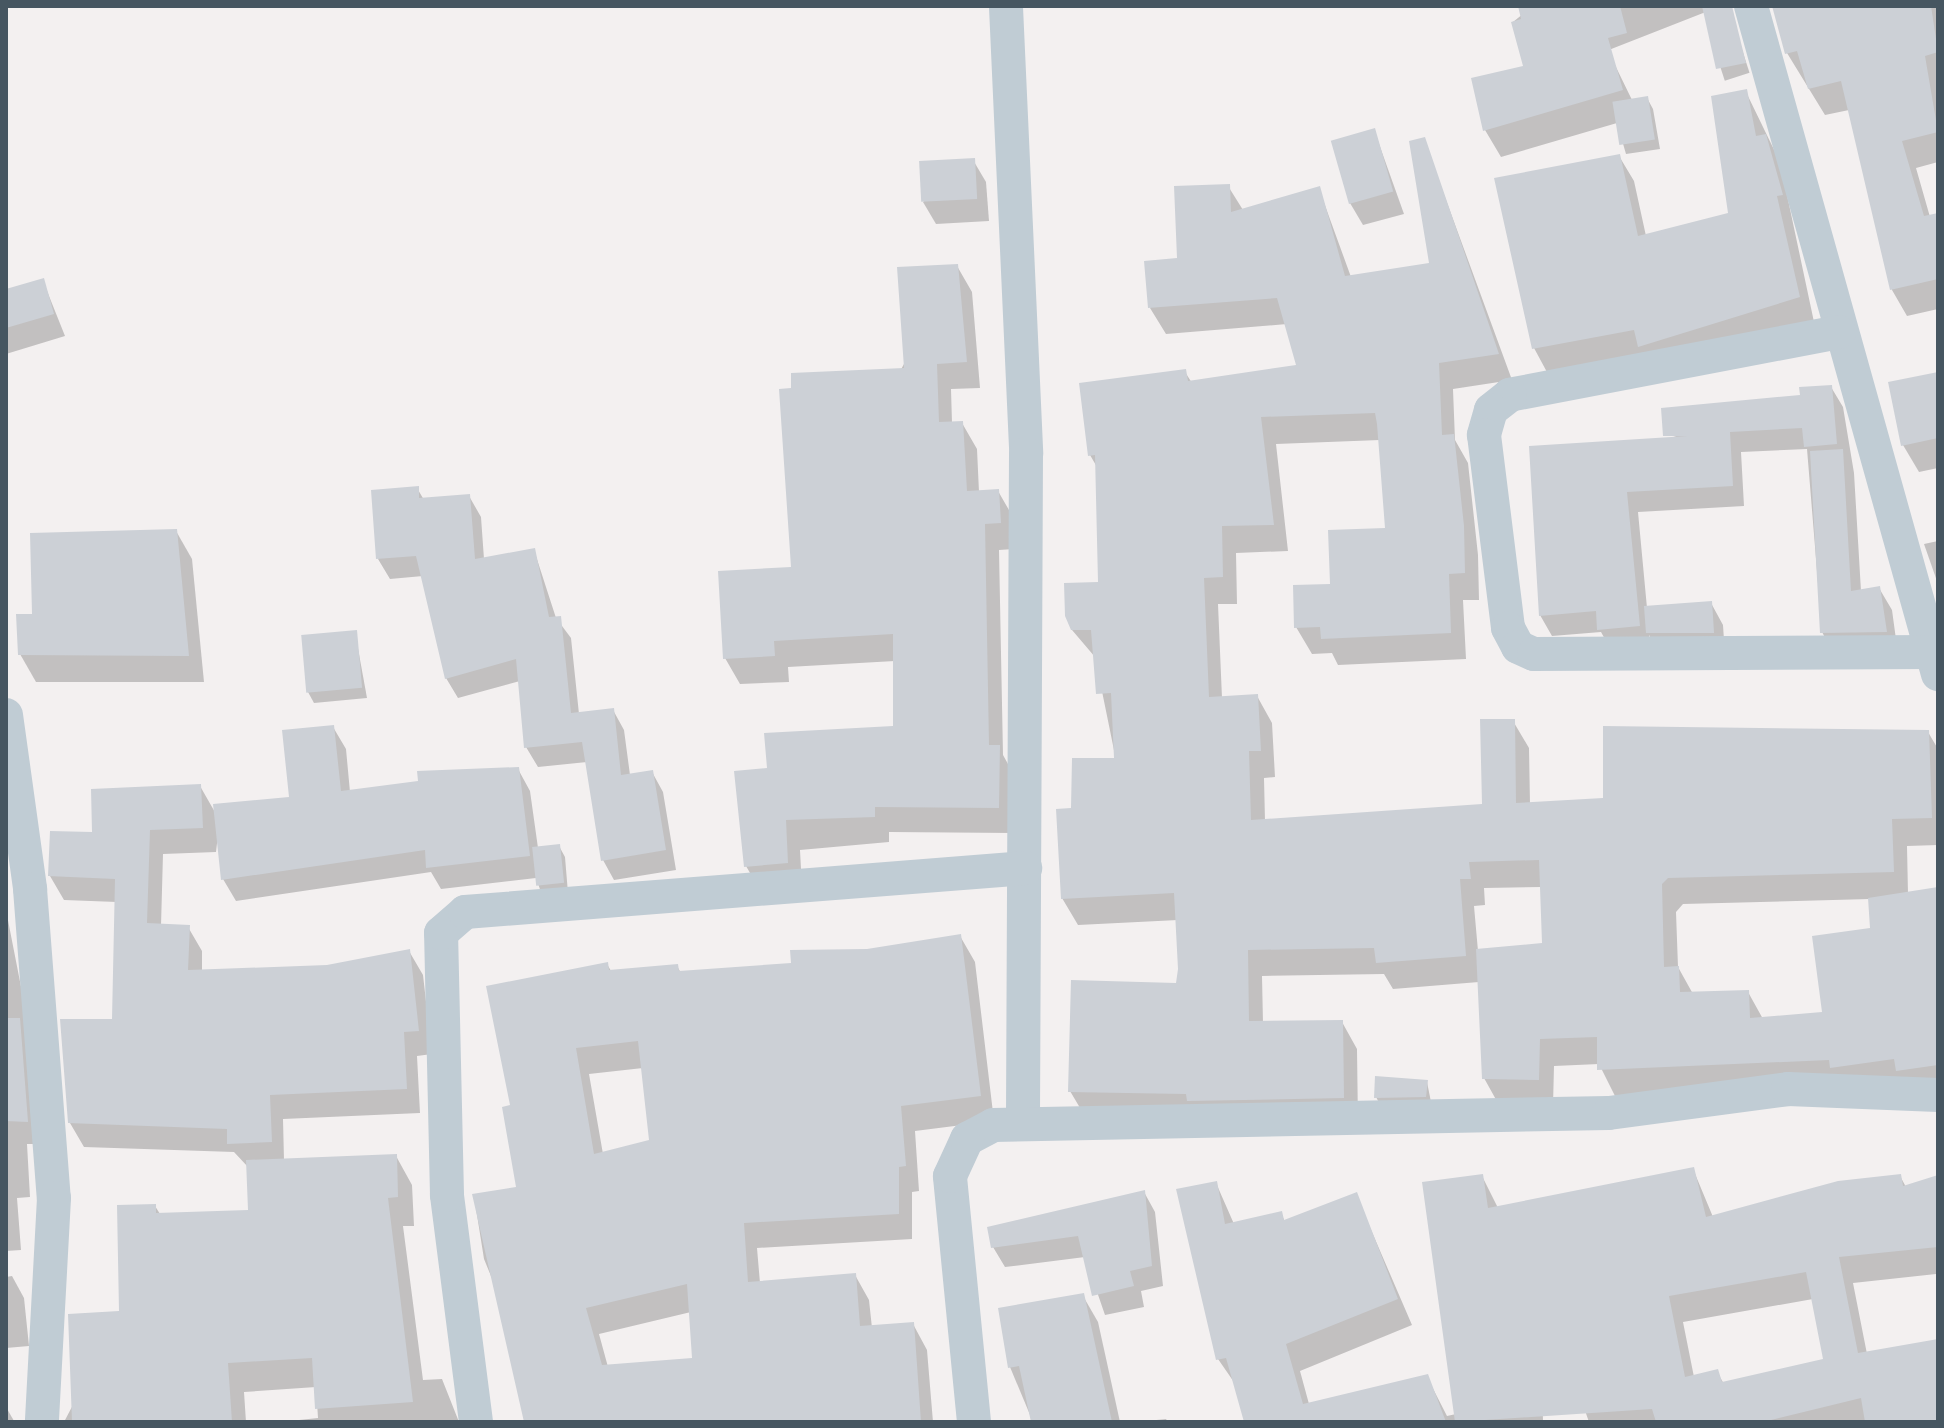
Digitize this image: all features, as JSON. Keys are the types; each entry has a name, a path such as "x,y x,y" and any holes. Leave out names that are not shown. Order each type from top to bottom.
{"street":[{"path":"1751,6 1839,332 1935,663 1534,654 1518,647 1508,628 1484,435 1491,410 1510,395 1839,332"},
{"path":"1006,7 1026,454 1023,1123"},
{"path":"6,715 30,889 54,1198 42,1422"},
{"path":"476,1422 447,1195 441,933 465,912 1025,868"},
{"path":"974,1422 950,1176 967,1139 993,1125 1609,1113 1788,1089 1938,1095"}],"building":[{"path":"1518,6 1620,6 1627,33 1608,38 1623,90 1483,131 1471,78 1523,66 1511,22 1521,19"},
{"path":"1702,6 1732,6 1746,63 1716,69"},
{"path":"1772,6 1931,6 1938,52 1925,56 1938,132 1902,141 1924,216 1938,213 1938,279 1890,290 1841,81 1808,89 1797,51 1785,54"},
{"path":"1747,89 1756,136 1766,134 1783,195 1777,196 1800,297 1638,347 1634,330 1532,349 1494,178 1620,154 1638,236 1728,213 1711,96"},
{"path":"1648,96 1655,139 1619,145 1612,102"},
{"path":"1375,128 1393,191 1349,204 1331,141"},
{"path":"1425,137 1499,354 1439,363 1442,435 1454,434 1464,526 1465,573 1449,574 1451,633 1321,639 1320,627 1294,628 1293,585 1330,584 1328,530 1385,528 1377,424 1375,413 1261,417 1274,525 1222,526 1223,577 1204,578 1209,697 1258,694 1261,751 1249,751 1251,820 1482,804 1480,719 1515,719 1516,803 1603,798 1603,726 1929,730 1932,818 1892,819 1894,872 1668,878 1662,884 1664,967 1679,966 1680,992 1749,990 1750,1018 1822,1012 1812,936 1870,928 1868,898 1938,887 1938,1065 1896,1071 1894,1059 1830,1068 1829,1060 1597,1070 1597,1037 1540,1039 1539,1080 1482,1079 1476,949 1542,943 1539,860 1469,862 1471,879 1460,879 1466,956 1376,963 1374,948 1248,950 1249,1021 1343,1020 1344,1098 1187,1101 1186,1094 1068,1092 1071,980 1176,983 1178,969 1174,893 1061,899 1056,809 1071,808 1072,758 1114,758 1111,693 1096,694 1091,630 1071,630 1065,616 1064,583 1098,582 1095,455 1088,456 1079,383 1186,369 1188,381 1296,365 1277,298 1148,308 1144,261 1177,258 1174,186 1230,184 1231,212 1320,186 1345,276 1429,263 1409,141"},
{"path":"975,158 977,199 921,202 919,161"},
{"path":"958,264 967,362 937,364 939,422 963,421 967,491 999,489 1001,523 985,524 989,745 1000,745 999,808 875,807 875,817 786,820 788,863 744,867 734,771 767,768 764,733 893,726 893,634 774,641 775,656 723,659 718,571 791,567 779,389 791,388 791,373 904,368 897,267"},
{"path":"44,278 54,314 6,328 6,289"},
{"path":"1938,372 1938,438 1901,446 1888,382"},
{"path":"1832,385 1837,444 1804,447 1802,428 1730,432 1733,486 1627,492 1640,626 1597,630 1596,611 1539,616 1529,446 1687,436 1663,436 1661,408 1800,395 1799,387"},
{"path":"1843,449 1851,591 1880,586 1887,632 1820,633 1810,451"},
{"path":"419,486 419,498 470,494 475,559 535,548 549,617 561,616 571,713 614,708 621,775 653,770 666,850 601,861 582,742 524,748 516,659 445,679 416,556 376,559 371,490"},
{"path":"177,529 189,656 18,655 16,614 32,614 30,533"},
{"path":"1712,601 1714,633 1646,633 1644,606"},
{"path":"357,630 362,688 306,693 301,635"},
{"path":"334,725 341,791 418,781 417,771 519,767 530,856 426,868 425,850 221,880 213,804 289,797 282,730"},
{"path":"201,784 203,828 150,830 147,923 190,925 188,970 327,965 410,949 419,1031 404,1032 407,1089 270,1095 272,1142 227,1144 227,1129 68,1123 60,1019 112,1019 115,879 48,876 50,831 92,832 91,789"},
{"path":"560,844 564,883 536,886 532,847"},
{"path":"961,934 981,1096 901,1106 906,1166 899,1167 899,1214 744,1223 748,1282 856,1273 860,1326 914,1322 921,1422 524,1422 472,1194 516,1187 502,1107 510,1105 486,986 608,962 609,970 678,964 679,971 791,963 790,950 867,949","holes":["638,1041 649,1140 594,1154 576,1048","687,1284 692,1358 602,1365 586,1308"]},
{"path":"6,1018 20,1018 28,1122 6,1121"},
{"path":"1375,1076 1428,1080 1426,1097 1374,1098"},
{"path":"397,1154 398,1197 388,1198 413,1402 315,1409 312,1358 228,1363 232,1422 72,1422 68,1314 119,1311 117,1205 156,1204 156,1213 248,1210 246,1160"},
{"path":"1694,1167 1706,1217 1838,1181 1901,1174 1903,1186 1938,1175 1938,1247 1839,1257 1858,1353 1938,1339 1938,1422 1865,1422 1861,1398 1763,1422 1656,1422 1652,1409 1455,1422 1422,1182 1483,1174 1488,1208","holes":["1806,1272 1823,1359 1722,1382 1718,1369 1685,1377 1669,1296"]},
{"path":"1217,1181 1225,1224 1282,1211 1284,1220 1357,1192 1398,1299 1286,1344 1303,1404 1428,1374 1446,1422 1244,1422 1226,1358 1216,1360 1176,1189"},
{"path":"1145,1190 1152,1266 1130,1271 1134,1286 1092,1296 1078,1236 991,1248 987,1227"},
{"path":"1084,1293 1112,1422 1031,1422 1019,1366 1008,1368 998,1308"}]}
